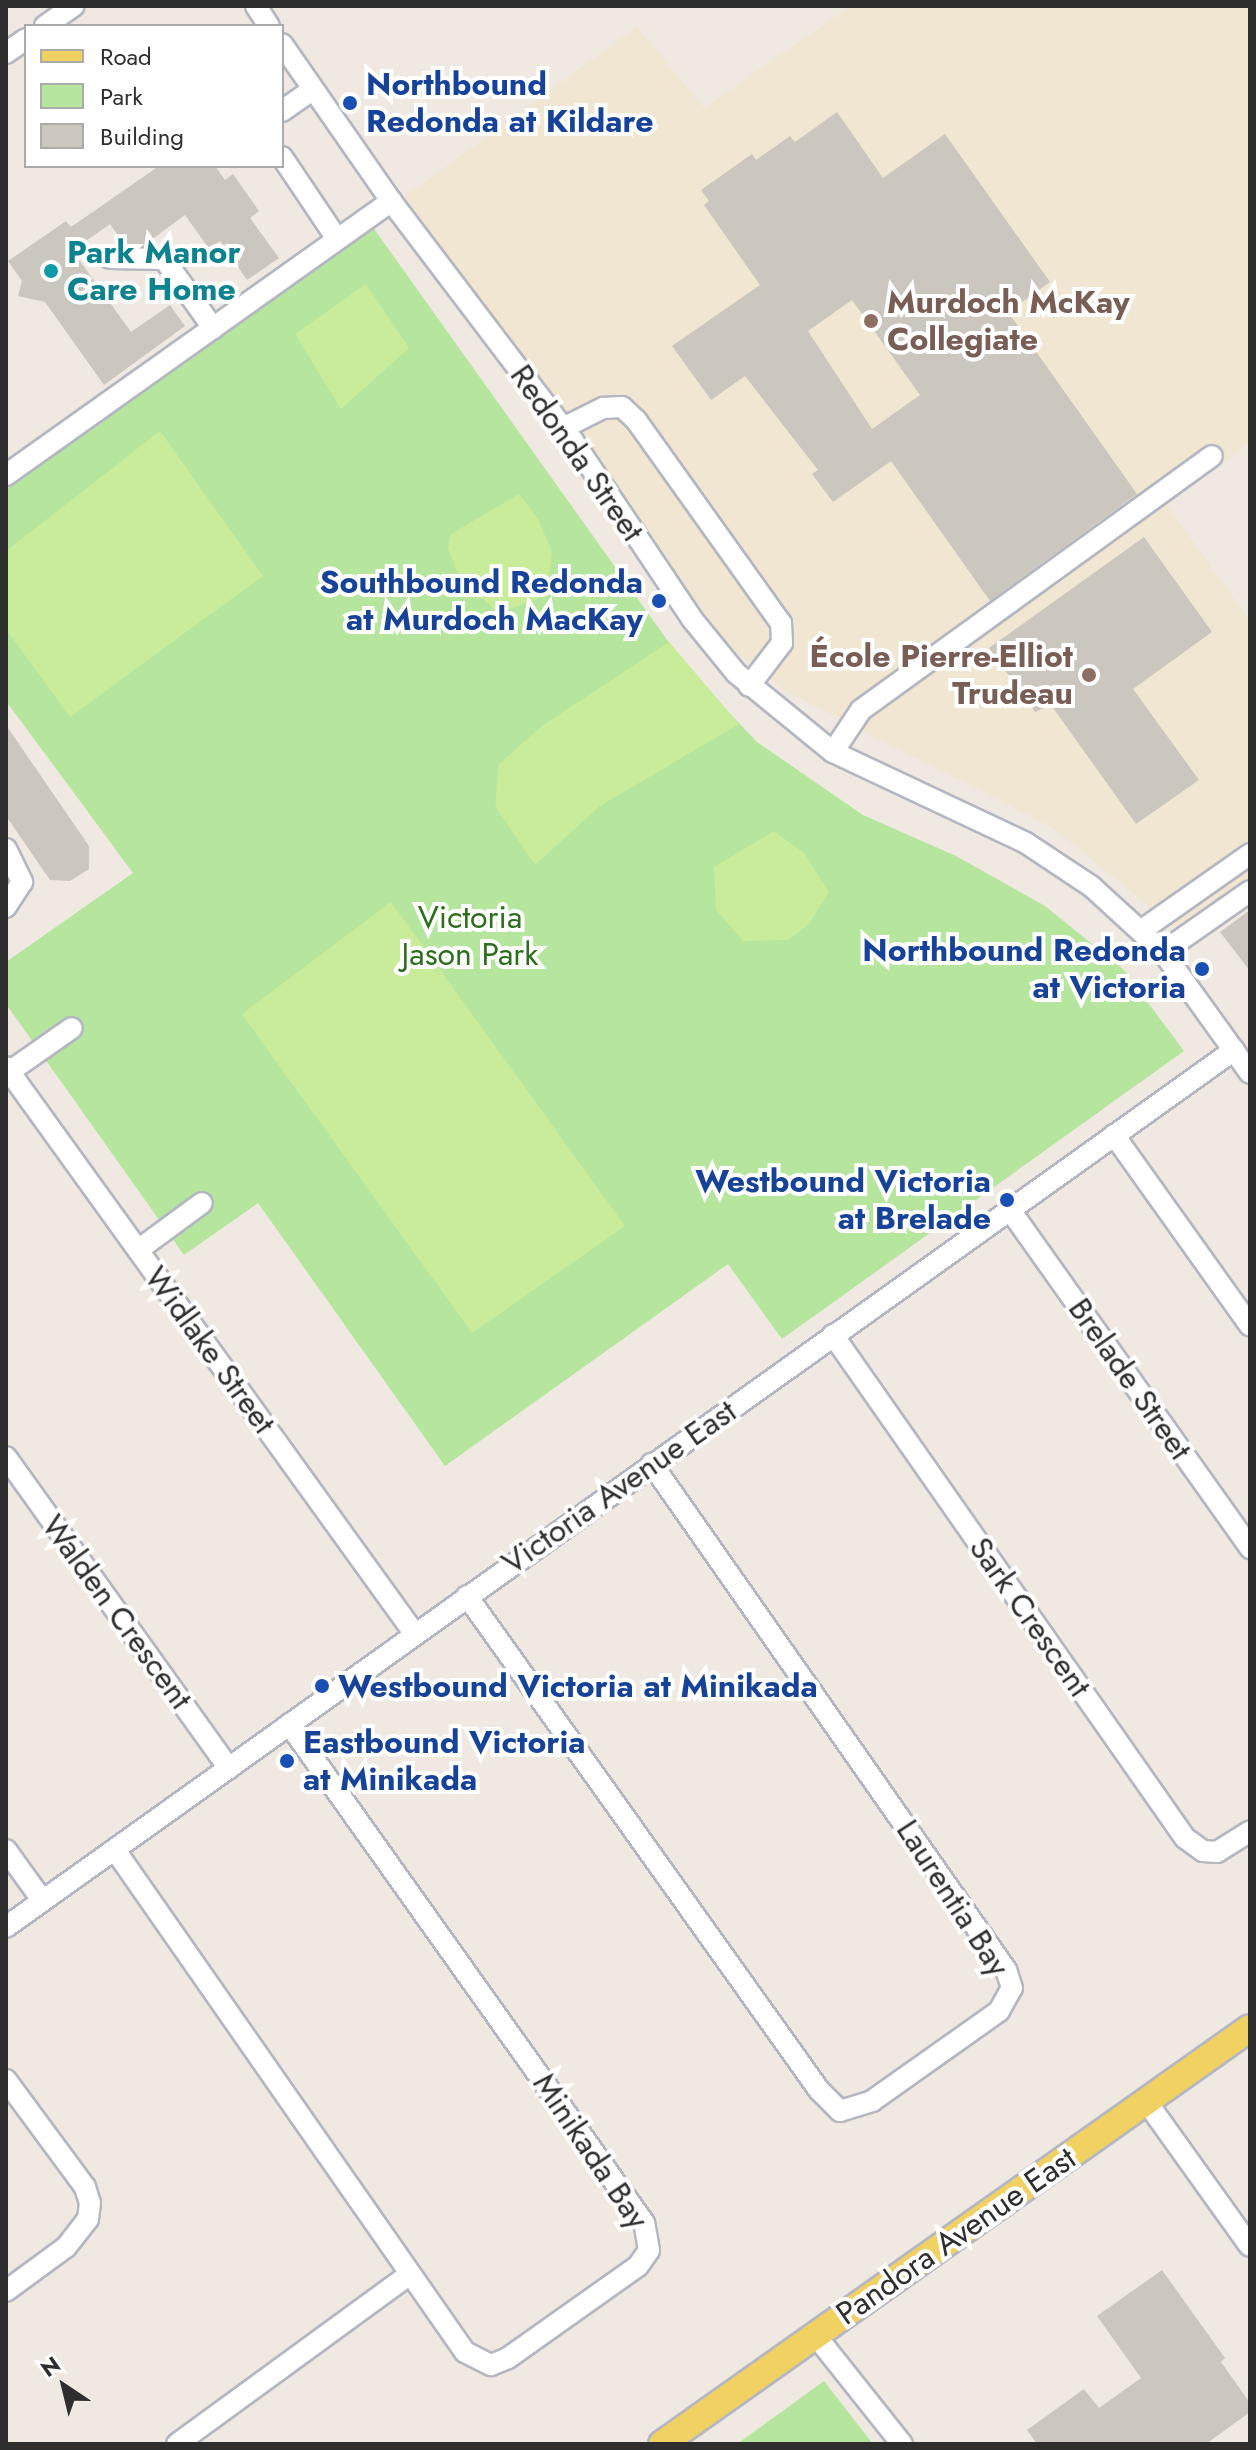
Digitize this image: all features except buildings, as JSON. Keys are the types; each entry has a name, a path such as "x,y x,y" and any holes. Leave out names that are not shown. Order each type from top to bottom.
{"main road":[{"name":"Pandora Avenue East","path":"662,2444 1250,2028"}],"street":[{"path":"48,24 74,6"},
{"path":"256,6 268,24"},
{"path":"6,53 24,40"},
{"name":"Redonda Street","path":"284,47 391,201 563,428 692,619 749,686 833,752 1026,843 1091,886 1163,952 1250,1073"},
{"path":"284,110 313,89"},
{"path":"284,160 337,239"},
{"path":"6,475 391,201"},
{"path":"110,258 164,259 213,328"},
{"path":"563,428 603,408 622,407 645,433 781,623 782,643 749,686"},
{"path":"833,752 861,710 1212,456"},
{"path":"6,849 22,882 6,907"},
{"path":"1142,930 1250,854"},
{"path":"1163,952 1250,891"},
{"path":"7,1071 72,1028"},
{"name":"Victoria Avenue East","path":"6,1927 1234,1050"},
{"name":"Widlake Street","path":"7,1071 414,1633"},
{"path":"1114,1135 1250,1326"},
{"path":"138,1250 202,1203"},
{"name":"Brelade Street","path":"1010,1210 1250,1548"},
{"name":"Sark Crescent","path":"833,1335 1185,1838 1203,1851 1217,1852 1250,1831"},
{"name":"Walden Crescent","path":"6,1457 229,1768"},
{"name":"Laurentia Bay","path":"467,1596 819,2090 840,2111 872,2101 999,2011 1012,1988 1006,1970 652,1464"},
{"name":"Minikada Bay","path":"115,1850 465,2352 491,2365 638,2266 650,2239 644,2223 289,1724"},
{"path":"6,1850 42,1900"},
{"path":"6,2080 85,2187 90,2203 88,2219 66,2247 6,2291"},
{"path":"1146,2101 1250,2246"},
{"path":"177,2444 409,2275"},
{"path":"816,2336 902,2444"}],"shaded area":[{"name":"Murdoch McKay Collegiate","path":"851,6 1250,6 1250,443 1166,504 1250,621 1250,878 1176,928 1053,828 782,689 727,645 403,198 637,27 704,108"}],"green space":[{"name":"Victoria Jason Park","path":"372,226 690,672 757,742 863,815 956,856 1045,906 1123,969 1184,1051 782,1339 728,1264 445,1466 258,1203 184,1255 6,1004 6,962 133,873 6,701 6,489"},
{"path":"366,284 409,348 341,409 295,334"},
{"path":"160,431 263,576 70,717 6,629 6,551"},
{"path":"519,494 538,519 552,552 549,577 540,598 498,613 460,578 448,549 451,534"},
{"path":"669,642 739,724 600,806 535,865 495,806 499,764 542,726"},
{"path":"774,831 804,853 829,892 809,924 788,940 743,941 716,910 714,867"},
{"path":"391,902 625,1226 472,1333 242,1014"},
{"path":"824,2381 873,2444 737,2444"}],"place":[{"name":"Northbound Redonda at Kildare","path":"350,103"},
{"name":"Park Manor Care Home","path":"51,271"},
{"name":"Murdoch McKay Collegiate","path":"871,321"},
{"name":"Southbound Redonda at Murdoch MacKay","path":"659,601"},
{"name":"École Pierre-Elliot Trudeau","path":"1089,675"},
{"name":"Northbound Redonda at Victoria","path":"1202,969"},
{"name":"Westbound Victoria at Brelade","path":"1007,1200"},
{"name":"Westbound Victoria at Minikada","path":"322,1686"},
{"name":"Eastbound Victoria at Minikada","path":"287,1761"}]}
